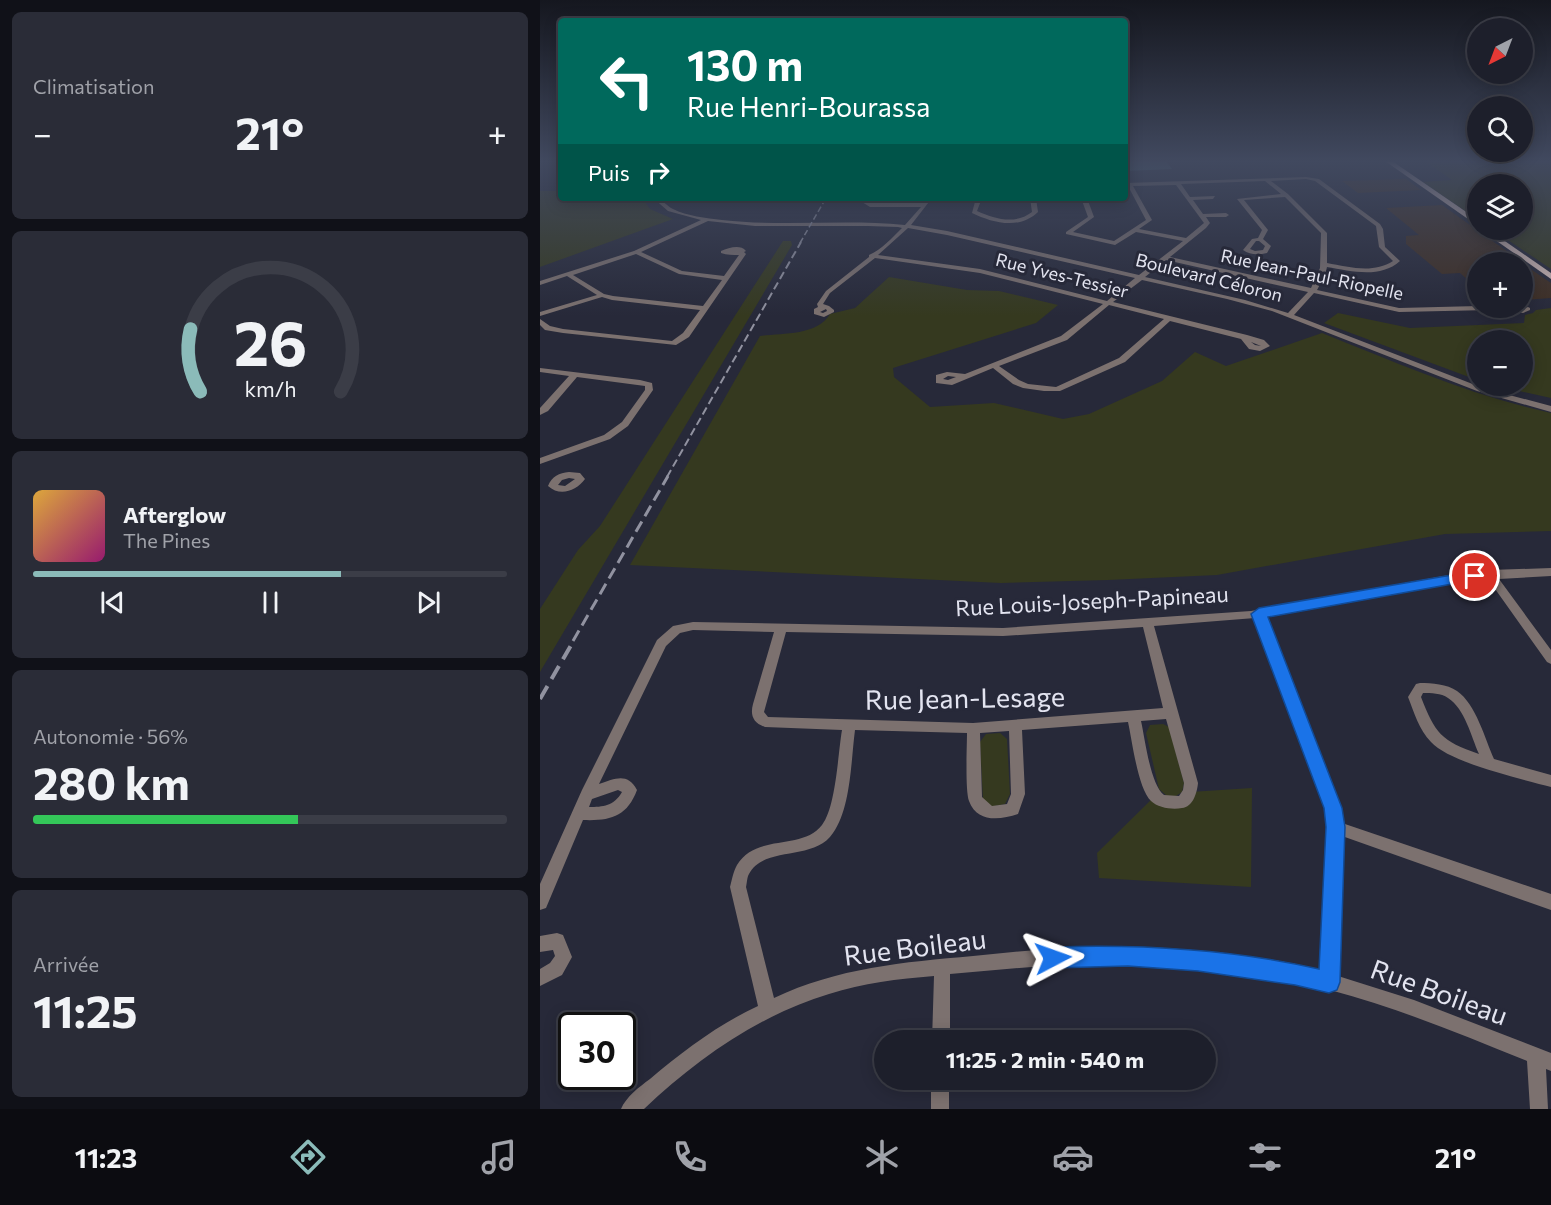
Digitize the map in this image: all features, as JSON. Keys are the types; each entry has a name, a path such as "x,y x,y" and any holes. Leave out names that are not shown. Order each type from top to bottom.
{"main road":[{"path":"1499,240 1551,277"}],"street":[{"name":"Boulevard Céloron","path":"666,213 677,218 742,226 904,228 962,237 1253,304 1289,315 1499,396 1551,409"},
{"name":"Boulevard Céloron","path":"677,213 704,222"},
{"path":"822,308 820,304 828,292 904,228 918,213"},
{"path":"977,213 1013,222 1021,221 1034,213"},
{"path":"1090,213 1091,216 1068,233 1115,243 1149,220 1145,213"},
{"path":"966,376 1057,342 1207,223 1200,213"},
{"path":"1252,213 1266,230 1260,239"},
{"path":"1289,315 1323,277 1325,265 1324,233 1304,213"},
{"path":"1325,265 1366,271 1377,270 1397,261 1382,247 1381,230 1378,225 1361,213"},
{"path":"1202,216 1226,215"},
{"path":"540,283 636,252 704,222"},
{"path":"1136,230 1187,240"},
{"path":"636,252 681,273 725,278"},
{"path":"540,321 548,328 562,331 673,343 686,335 743,254 740,253"},
{"name":"Rue Yves-Tessier","path":"870,256 980,271 1244,337"},
{"name":"Rue Jean-Paul-Riopelle","path":"1165,258 1404,311 1467,309"},
{"path":"569,275 602,295 704,308"},
{"path":"540,314 602,295"},
{"path":"995,366 1016,382 1026,386 1057,389 1114,365 1168,319"},
{"path":"540,370 649,385 649,390 625,424 606,437 540,461"},
{"path":"540,412 575,374"},
{"name":"Boulevard Céloron","path":"1442,374 1551,404"},
{"path":"553,457 560,477"},
{"name":"Rue Louis-Joseph-Papineau","path":"540,902 587,795 661,643 677,629 693,626 1003,632 1259,614 1490,574 1551,572"},
{"path":"1490,574 1551,658"},
{"path":"1259,614 1330,798 1335,827 1329,982"},
{"path":"1134,717 1150,786 1155,796 1167,802 1183,802 1190,792 1191,783 1147,621"},
{"name":"Rue Jean-Lesage","path":"781,628 764,682 757,714 765,722 973,728 1171,713"},
{"path":"1489,762 1464,709 1452,695 1437,689 1420,687 1414,697 1427,726 1437,741 1452,750 1489,762 1551,781"},
{"path":"768,1010 738,887 743,869 757,854 818,840 829,828 835,814 849,725"},
{"path":"973,728 975,799 985,811 997,814 1013,809 1018,794 1015,726"},
{"path":"579,813 604,814 615,810 628,798 630,790 620,783 587,795"},
{"path":"1335,827 1551,902"},
{"path":"540,944 557,941 564,957 556,969 540,978"},
{"name":"Rue Boileau","path":"630,1109 674,1070 706,1046 768,1010 811,991 848,980 942,967 1075,956 1147,956 1198,960 1295,974 1424,1011 1543,1059"},
{"path":"941,1030 942,967"},
{"path":"1539,1109 1543,1059"},
{"path":"940,1090 940,1109"}],"shaded area":[{"path":"1392,213 1453,213 1467,223 1467,240 1491,240 1508,252 1467,252 1467,279 1460,273 1442,274 1406,244 1406,236 1419,235"},
{"path":"1533,271 1551,283 1551,298 1533,299"}],"green space":[{"path":"540,213 659,213 673,219 540,267"},
{"path":"1533,213 1551,213 1551,269 1533,257 1533,252 1526,252 1508,240 1533,240"},
{"path":"783,241 791,241 792,245 540,672 540,609 578,550 600,526"},
{"path":"889,277 967,290 999,291 1058,305 1036,323 893,368 894,377 930,407 994,403 1063,419 1089,414 1162,381 1195,352 1226,366 1322,333 1467,389 1467,396 1486,396 1551,413 1551,531 1445,534 1217,575 1108,580 1001,583 630,565 760,336 808,330 824,321 830,314 855,308"},
{"path":"1551,308 1551,398 1533,394 1533,330 1467,330 1467,376 1324,323 1338,313 1410,328 1524,323 1525,318 1533,318 1536,310"},
{"path":"1163,724 1169,727 1184,783 1182,792 1176,796 1167,796 1159,789 1146,733 1150,725"},
{"path":"1000,733 1007,739 1010,794 1005,804 990,807 983,800 980,742 986,734"},
{"path":"1252,788 1251,887 1099,878 1097,853 1155,796 1167,802 1190,792"}],"railway":[{"path":"800,243 817,213"},
{"path":"667,477 801,242"},
{"path":"573,641 668,476"},
{"path":"540,699 574,640"}],"route":[{"path":"1053,958 1147,956 1198,960 1295,974 1329,982 1335,827 1333,808 1259,614 1475,576"}]}
